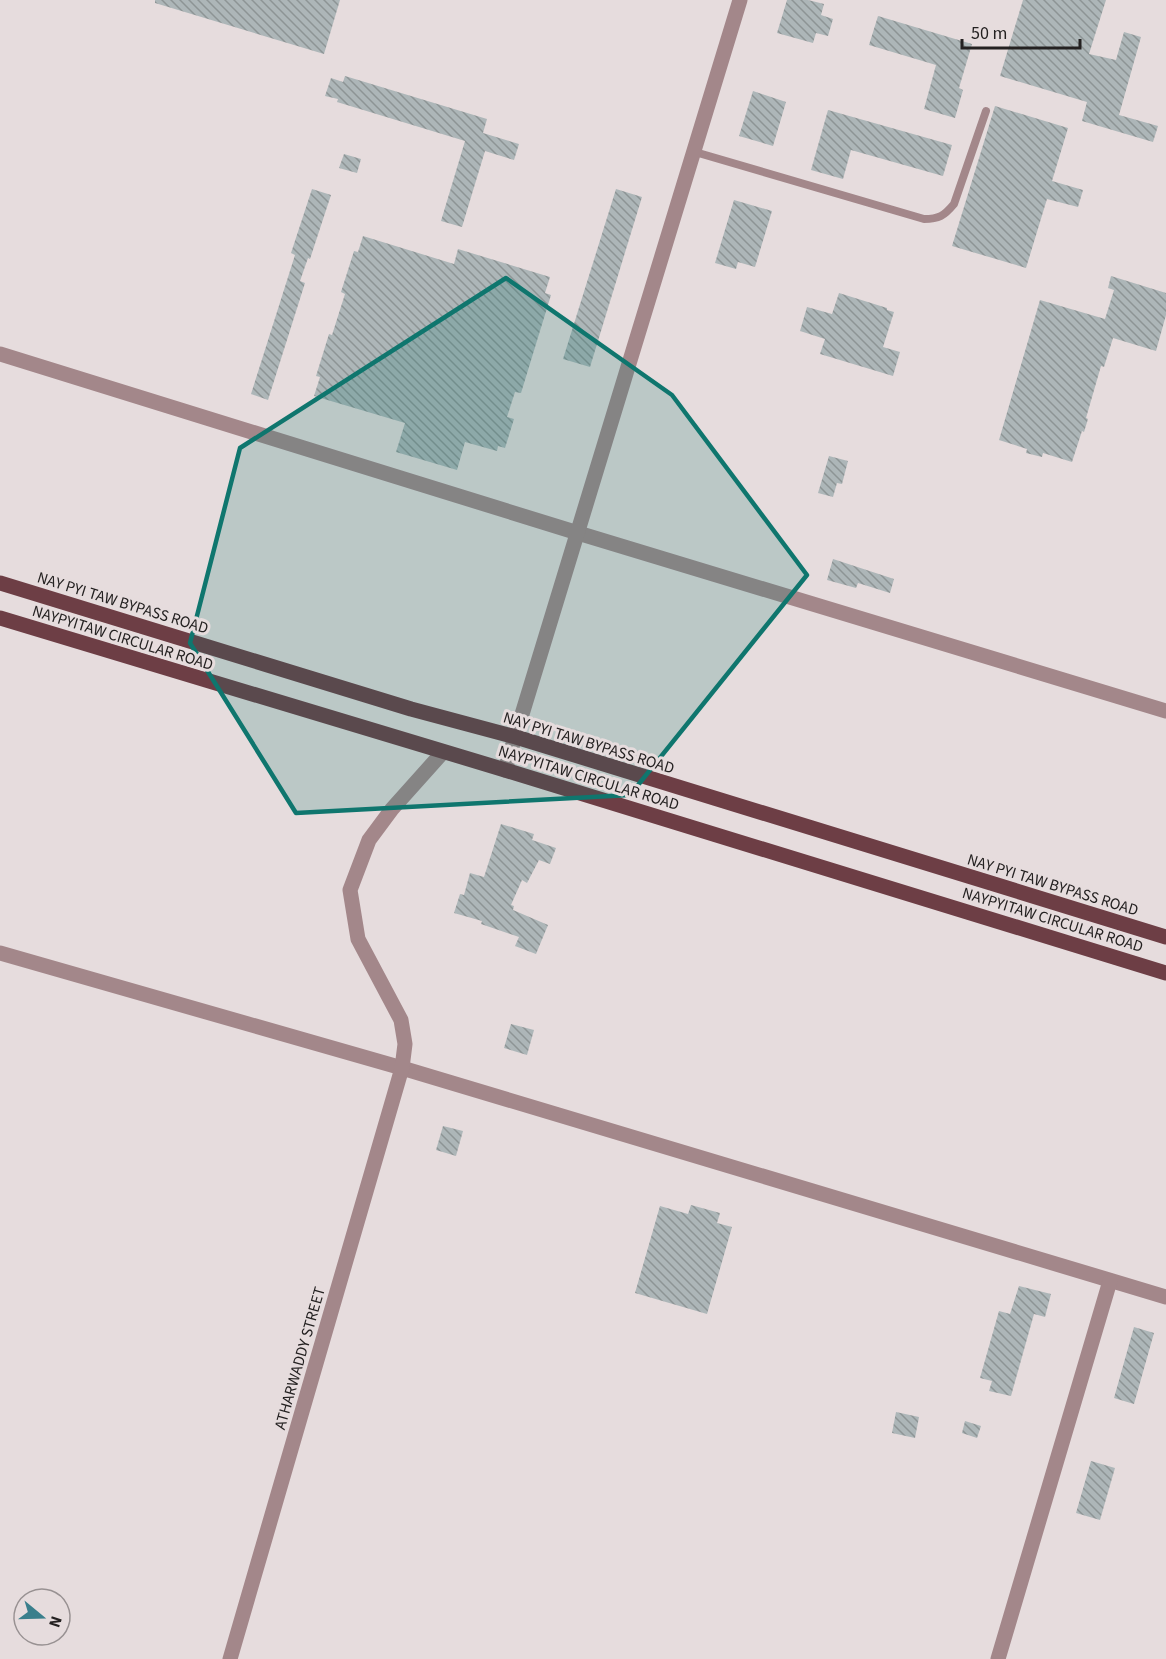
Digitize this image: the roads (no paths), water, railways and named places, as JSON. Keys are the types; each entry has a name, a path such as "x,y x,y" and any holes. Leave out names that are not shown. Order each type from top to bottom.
{"main road":[{"name":"NAY PYI TAW BYPASS ROAD","path":"0,583 1166,937"},
{"name":"NAYPYITAW CIRCULAR ROAD","path":"0,618 1166,973"}],"street":[{"path":"505,770 740,0"},
{"path":"0,354 578,533 1166,711"},
{"name":"ATHARWADDY STREET","path":"231,1659 402,1068 405,1044 401,1020 358,939 350,890 369,840 392,808 443,752"},
{"path":"0,953 402,1068 1166,1297"},
{"path":"998,1659 1110,1281"}],"lane":[{"path":"695,152 924,219 937,219 954,204 986,111"}]}
